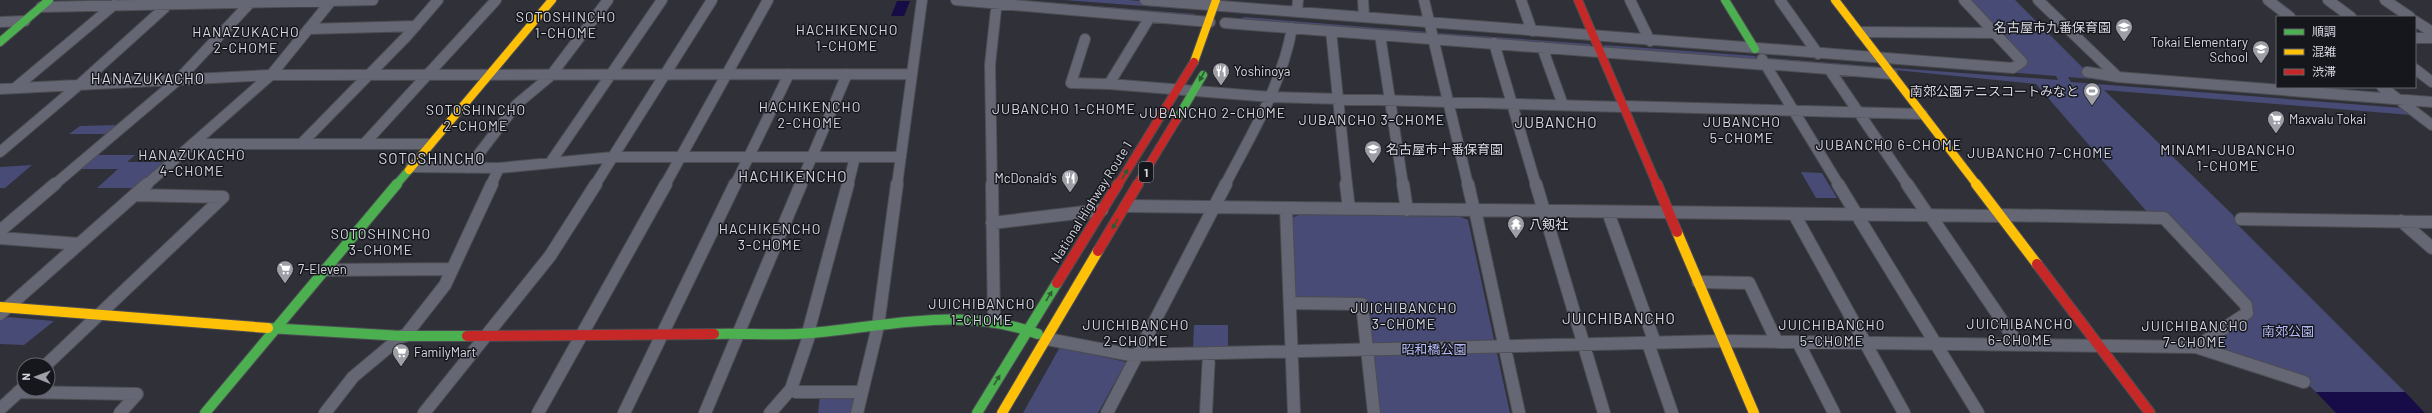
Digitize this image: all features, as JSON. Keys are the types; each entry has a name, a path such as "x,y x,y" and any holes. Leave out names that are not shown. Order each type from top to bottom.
{"main road":[{"path":"0,42 49,0"},
{"path":"205,413 552,0"},
{"path":"1578,0 1754,413"},
{"path":"1725,0 1755,49"},
{"path":"1835,0 2150,413"},
{"name":"National Highway Route 1","path":"976,413 1178,89 1196,58 1216,2"},
{"path":"1223,26 1230,3"},
{"name":"1","path":"1002,413 1126,206 1208,65"},
{"path":"2,310 275,329 403,336 809,333 956,318 994,322 1028,329 1047,339"}],"street":[{"path":"2,310 271,75 332,0"},
{"path":"41,7 116,3 373,0"},
{"path":"301,144 416,26 438,0"},
{"path":"364,144 496,0"},
{"path":"468,168 517,104 553,74 608,0"},
{"path":"550,164 610,74 662,0"},
{"path":"424,413 489,336 550,256 712,0"},
{"path":"538,413 768,0"},
{"path":"857,413 878,326 912,74 914,70 922,0"},
{"path":"956,0 997,2 1210,22"},
{"path":"1145,0 1230,3 1298,11 1650,41 2013,68 2022,62 1964,0"},
{"path":"1298,0 1298,11"},
{"path":"1363,0 1364,16"},
{"path":"1424,0 1474,210 1519,413"},
{"path":"1521,0 1532,31"},
{"path":"1630,0 1650,41"},
{"path":"1780,0 1818,54"},
{"path":"2038,0 2118,77"},
{"path":"2268,0 2289,16"},
{"path":"2328,0 2350,16"},
{"path":"2385,0 2409,16"},
{"path":"0,152 79,85 171,2"},
{"path":"0,231 178,80 251,2"},
{"path":"994,322 990,65 997,2"},
{"path":"15,88 116,3"},
{"path":"1108,84 1150,17"},
{"path":"0,22 25,21"},
{"path":"2416,21 2432,32"},
{"path":"308,29 416,26"},
{"path":"1223,26 1292,28 1892,74"},
{"path":"1107,413 1271,97 1289,45 1292,28"},
{"path":"1331,31 1349,209"},
{"path":"1860,32 1995,33"},
{"path":"1380,35 1408,210"},
{"path":"2416,38 2432,38"},
{"path":"1085,39 1071,84 1108,84 1271,97 1922,114"},
{"path":"1494,43 1604,413"},
{"path":"1542,47 1563,105"},
{"path":"1755,49 1766,64 1793,111 1978,413"},
{"path":"1829,69 2018,344"},
{"path":"2416,70 2432,82"},
{"path":"2087,72 2118,77 2432,102"},
{"path":"624,413 789,74"},
{"path":"705,413 847,74"},
{"path":"0,89 271,75 912,74"},
{"path":"2383,88 2432,125"},
{"path":"2420,116 2432,117"},
{"path":"193,144 430,144"},
{"path":"411,167 499,168 613,157 902,157"},
{"path":"770,413 791,389 809,333 855,157"},
{"path":"324,413 353,377 403,336 445,284 499,168"},
{"path":"54,357 222,197 135,195"},
{"path":"1126,206 2164,218 2246,305 2247,313 2196,347"},
{"path":"1286,208 1294,413"},
{"path":"992,223 1102,210"},
{"path":"1608,212 1652,343 1672,413"},
{"path":"1794,214 1904,413"},
{"path":"2241,219 2432,222"},
{"path":"2401,221 2432,248"},
{"path":"0,238 79,244"},
{"path":"325,270 452,269"},
{"path":"1698,282 1749,283 1777,342"},
{"path":"1290,303 1362,304 1374,413"},
{"path":"1047,339 1137,355 1292,350 1723,341 2196,347 2304,382"},
{"path":"1798,342 1834,413"},
{"path":"1206,413 1209,353"},
{"path":"791,389 796,392 862,392"},
{"path":"56,391 137,394 120,413"},
{"path":"0,410 16,394"}],"green space":[{"path":"1001,0 1019,0 1195,14 1193,18"},
{"path":"1064,0 1128,0 1199,5 1197,10"},
{"name":"南郊公園","path":"1968,0 2015,0 2084,69 2396,104 2068,77 2071,82 2402,108 2411,115 2104,90 2233,215 2236,223 2405,392 2316,392 2300,377 2224,351 2217,340 2252,315 2254,312 2250,305 2166,216 2148,213 2036,84 1895,70 1894,68 2058,80 2056,76 1891,63 1896,61 2018,71 2027,64"},
{"path":"1243,17 1428,32 1429,35 1241,22"},
{"path":"1438,33 1590,44 1591,47 1439,35"},
{"path":"1604,45 1755,56 1757,59 1604,47"},
{"path":"1768,58 1881,67 1883,69 1770,60"},
{"path":"119,125 109,134 69,134 80,126"},
{"path":"93,155 135,155 127,162 167,162 137,188 97,188 118,169 77,169"},
{"path":"32,165 5,188 0,188 0,167"},
{"path":"1801,172 1822,173 1837,198 1816,198"},
{"name":"昭和橋公園","path":"1301,214 1461,217 1468,220 1510,413 1379,413 1367,301 1296,297 1292,218"},
{"path":"8,317 54,321 24,345 0,344 0,320"},
{"path":"1194,325 1228,325 1228,347 1225,349 1193,350"},
{"path":"1060,347 1126,362 1098,413 1023,413"},
{"path":"820,395 855,395 850,413 818,413"}],"shaded area":[{"path":"897,1 910,1 904,16 891,16"},
{"path":"2316,392 2405,392 2425,413 2336,413"}],"traffic: fast":[{"path":"0,42 49,0"},
{"path":"1725,0 1755,49"},
{"path":"1177,119 1203,75"},
{"path":"205,413 409,170"},
{"path":"977,413 1057,283"},
{"path":"714,334 800,334 957,318 986,320 1014,325 1038,334"},
{"path":"268,328 402,336 467,336"}],"traffic: slow":[{"path":"409,170 552,0"},
{"path":"1194,62 1216,0"},
{"path":"1835,0 2037,264"},
{"path":"1677,232 1754,413"},
{"path":"1002,413 1098,251"},
{"path":"0,307 268,328"}],"traffic: jam":[{"path":"1578,0 1677,232"},
{"path":"1057,283 1194,62"},
{"path":"1098,251 1177,119"},
{"path":"2037,264 2150,413"},
{"path":"467,336 714,334"}],"place":[{"name":"名古屋市九番保育園","path":"2124,42"},
{"name":"Tokai Elementary School","path":"2261,64"},
{"name":"Yoshinoya","path":"1221,86"},
{"name":"南郊公園テニスコートみなと","path":"2092,106"},
{"name":"Maxvalu Tokai","path":"2276,134"},
{"name":"名古屋市十番保育園","path":"1373,164"},
{"name":"McDonald's","path":"1070,193"},
{"name":"八剱社","path":"1516,239"},
{"name":"7-Eleven","path":"285,284"},
{"name":"FamilyMart","path":"401,367"}],"district":[{"name":"SOTOSHINCHO 1-CHOME","path":"566,24"},
{"name":"HACHIKENCHO 1-CHOME","path":"847,38"},
{"name":"HANAZUKACHO 2-CHOME","path":"246,40"},
{"name":"HANAZUKACHO","path":"148,78"},
{"name":"JUBANCHO 1-CHOME","path":"1064,108"},
{"name":"JUBANCHO 2-CHOME","path":"1213,112"},
{"name":"HACHIKENCHO 2-CHOME","path":"810,114"},
{"name":"SOTOSHINCHO 2-CHOME","path":"476,118"},
{"name":"JUBANCHO 3-CHOME","path":"1372,119"},
{"name":"JUBANCHO","path":"1556,122"},
{"name":"JUBANCHO 5-CHOME","path":"1742,130"},
{"name":"JUBANCHO 6-CHOME","path":"1889,144"},
{"name":"JUBANCHO 7-CHOME","path":"2040,152"},
{"name":"SOTOSHINCHO","path":"432,158"},
{"name":"MINAMI-JUBANCHO 1-CHOME","path":"2228,158"},
{"name":"HANAZUKACHO 4-CHOME","path":"192,162"},
{"name":"HACHIKENCHO","path":"793,176"},
{"name":"HACHIKENCHO 3-CHOME","path":"770,236"},
{"name":"SOTOSHINCHO 3-CHOME","path":"381,242"},
{"name":"JUICHIBANCHO 1-CHOME","path":"982,312"},
{"name":"JUICHIBANCHO 3-CHOME","path":"1404,316"},
{"name":"JUICHIBANCHO","path":"1619,318"},
{"name":"JUICHIBANCHO 2-CHOME","path":"1136,332"},
{"name":"JUICHIBANCHO 5-CHOME","path":"1832,332"},
{"name":"JUICHIBANCHO 6-CHOME","path":"2020,332"},
{"name":"JUICHIBANCHO 7-CHOME","path":"2195,334"}]}
